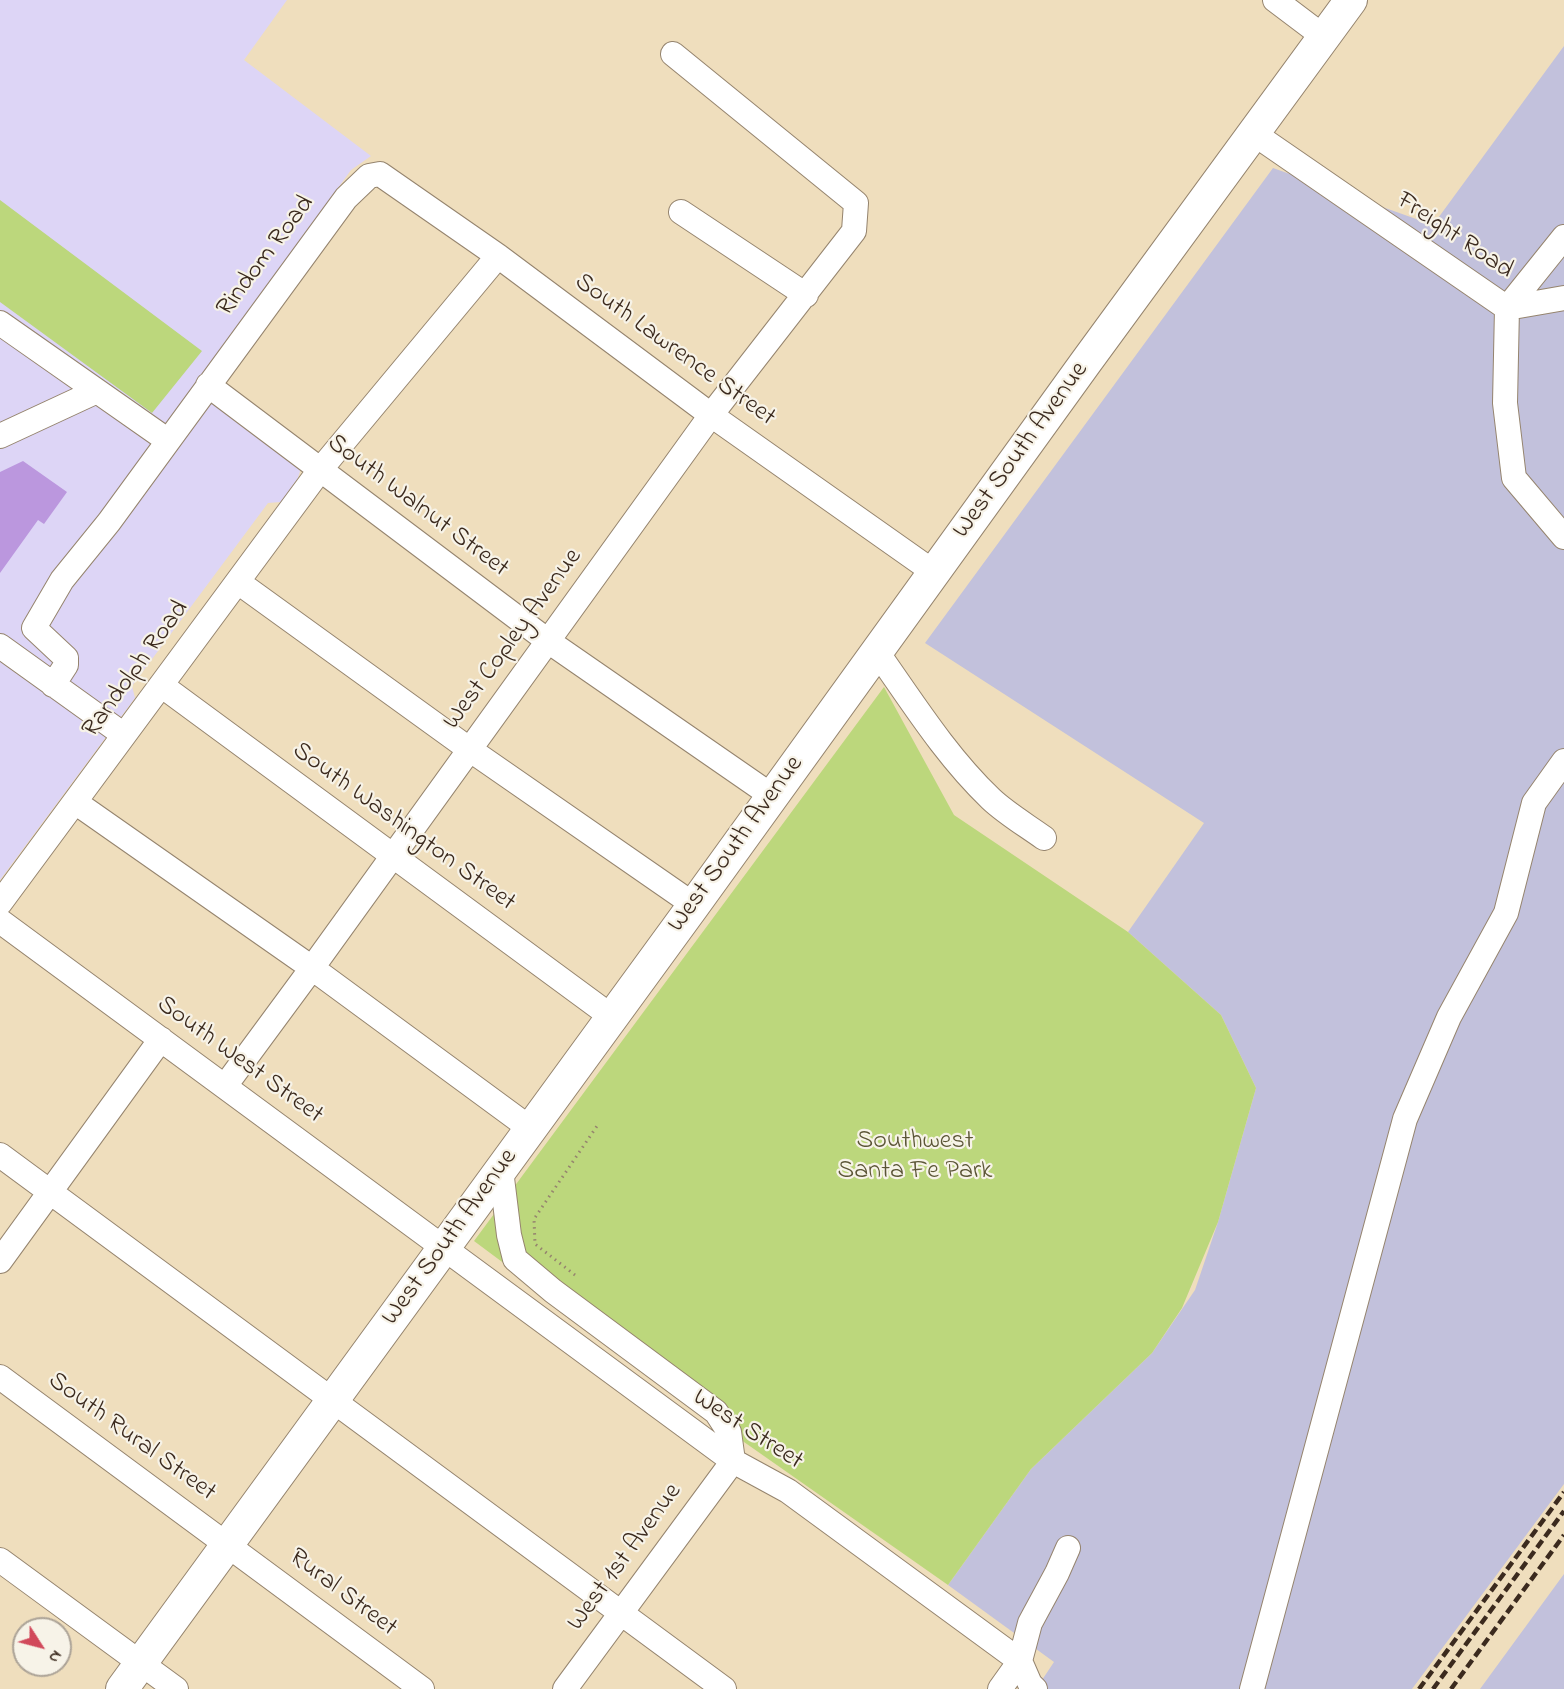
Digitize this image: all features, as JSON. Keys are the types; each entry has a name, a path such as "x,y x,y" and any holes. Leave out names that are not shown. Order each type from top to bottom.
{"main road":[{"name":"West South Avenue","path":"122,1689 1351,0"}],"street":[{"path":"1275,0 1324,37"},
{"name":"West Copley Avenue","path":"225,1086 711,415 806,296 854,231 856,203 673,54"},
{"name":"Freight Road","path":"1253,134 1507,308 1505,404 1514,478 1564,537"},
{"name":"South Lawrence Street","path":"380,174 498,256 711,415 935,573"},
{"name":"Rindom Road","path":"53,685 66,665 66,658 34,628 62,580 109,522 346,198 369,176 380,174"},
{"path":"681,212 806,296"},
{"path":"1507,308 1564,237"},
{"name":"Randolph Road","path":"0,903 320,470 498,256"},
{"path":"1507,308 1564,298"},
{"path":"0,323 167,440"},
{"name":"South Walnut Street","path":"208,385 548,641 771,796"},
{"path":"0,436 97,391"},
{"path":"238,582 469,749 694,905"},
{"path":"0,646 124,735"},
{"path":"877,652 936,738 966,772 992,800 1044,838"},
{"name":"South Washington Street","path":"161,685 612,1017"},
{"path":"1252,1689 1405,1119 1449,1017 1506,913 1534,803 1564,761"},
{"path":"75,802 312,968 531,1129"},
{"name":"South West Street","path":"0,921 444,1248"},
{"path":"0,1261 161,1040"},
{"path":"0,1155 724,1689"},
{"path":"501,1170 509,1235 515,1259 553,1291 716,1412 729,1432 733,1461"},
{"name":"West Street","path":"444,1248 733,1461 788,1491 1020,1661 1029,1684 1035,1689"},
{"name":"South Rural Street","path":"0,1377 227,1544"},
{"name":"West 1st Avenue","path":"565,1689 733,1461"},
{"name":"Rural Street","path":"227,1544 422,1689"},
{"path":"1000,1689 1020,1661 1030,1623 1068,1548"},
{"path":"0,1560 176,1689"}],"path":[{"path":"575,1275 535,1244 534,1219 597,1126"}],"shaded area":[{"path":"0,0 287,0 244,60 371,156 351,170 195,386 299,464 298,478 281,502 268,503 132,686 135,698 0,880"},
{"path":"1564,46 1564,1484 1412,1689 1036,1689 1054,1662 948,1585 1031,1469 1152,1353 1195,1290 1218,1222 1256,1088 1221,1015 1128,932 1204,823 925,643 1273,168 1433,225"},
{"path":"1564,1574 1564,1689 1480,1689"}],"green space":[{"path":"0,200 202,351 152,413 0,302"},
{"name":"Southwest Santa Fe Park","path":"884,687 954,815 1128,932 1221,1015 1256,1088 1218,1222 1182,1308 1152,1353 1031,1469 948,1585 744,1442 474,1241"}],"building":[{"path":"23,461 67,492 44,524 38,520 0,573 0,472"}],"railway":[{"path":"1419,1689 1564,1492"},
{"path":"1433,1689 1564,1511"},
{"path":"1451,1689 1564,1535"}]}
